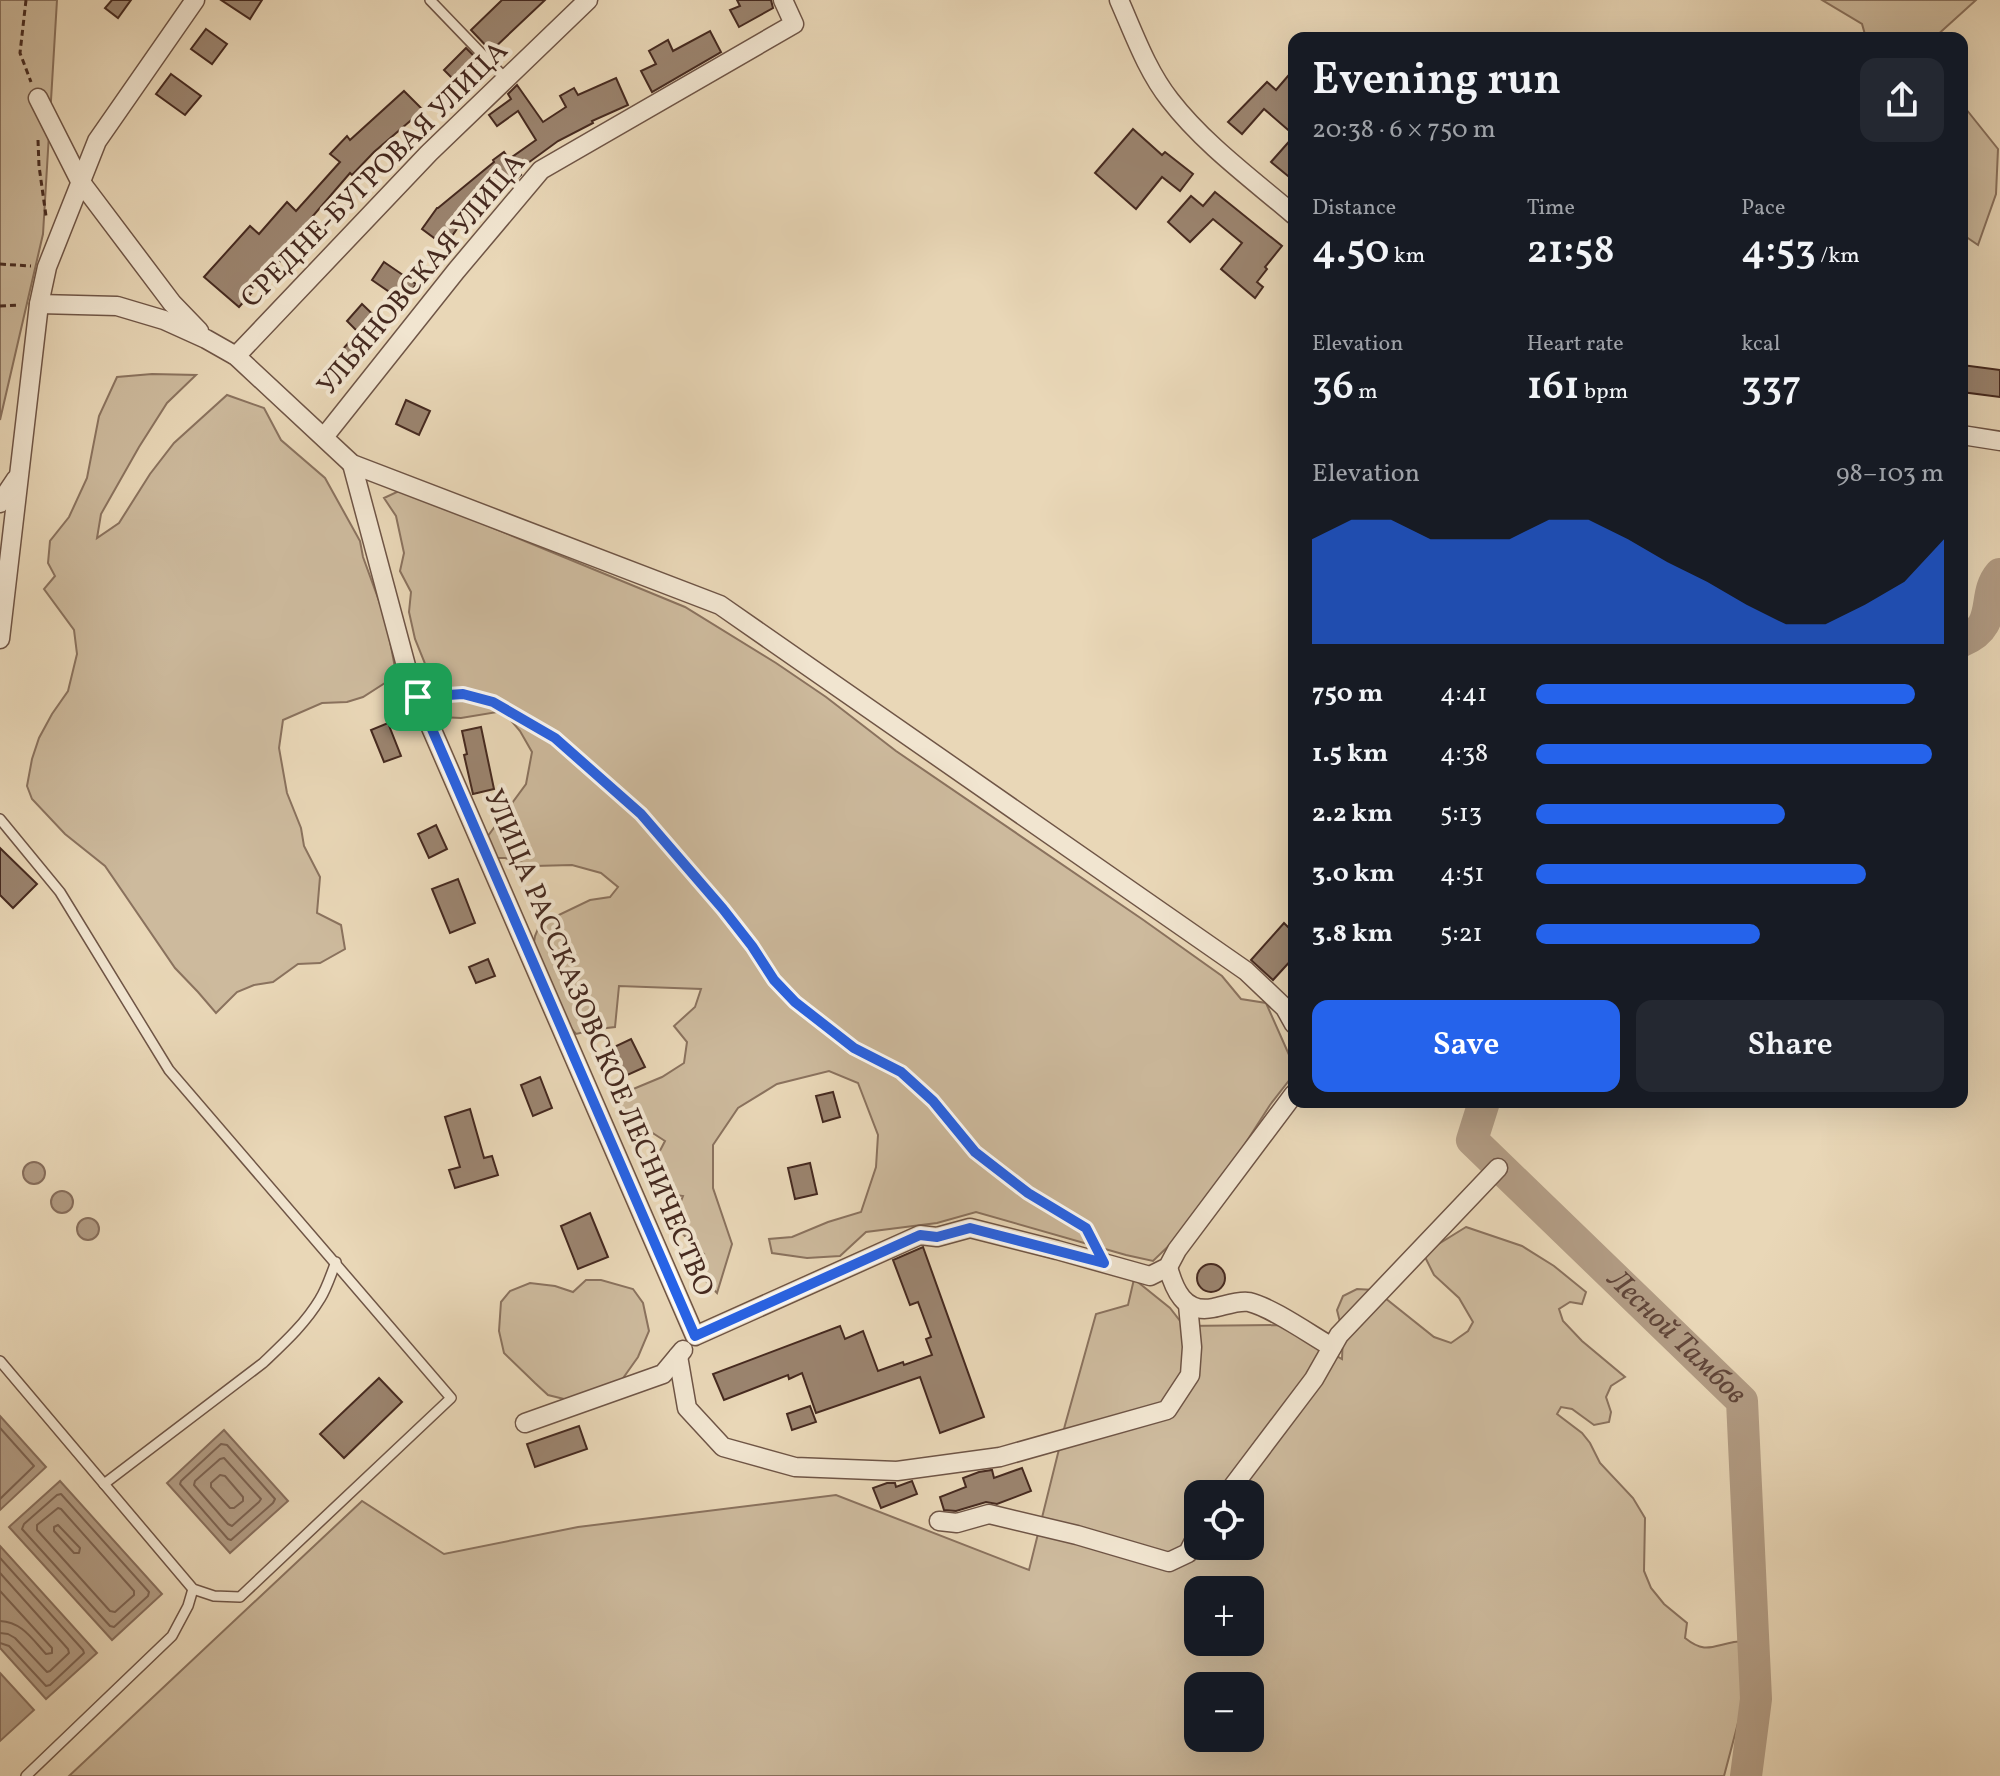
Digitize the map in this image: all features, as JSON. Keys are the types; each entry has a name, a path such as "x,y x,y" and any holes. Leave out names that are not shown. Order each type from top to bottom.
{"street":[{"path":"0,639 39,304 47,267 97,141 195,0"},
{"name":"СРЕДНЕ-БУГРОВАЯ УЛИЦА","path":"236,356 429,153 588,0"},
{"name":"УЛЬЯНОВСКАЯ УЛИЦА","path":"324,437 541,170 794,24 783,0"},
{"path":"1119,0 1139,47 1170,100 1224,155 1288,210"},
{"path":"38,98 80,181 172,303 206,339"},
{"path":"39,304 117,306 164,320 236,356 352,464 720,605 1246,971 1288,1013"},
{"path":"1968,436 2000,441"},
{"name":"УЛИЦА РАССКАЗОВСКОЕ ЛЕСНИЧЕСТВО","path":"352,464 409,677 695,1336 920,1235 937,1237 970,1228 1150,1276 1168,1267"},
{"path":"0,503 19,473"},
{"path":"678,1356 687,1408 723,1447 795,1467 897,1471 1000,1457 1167,1410 1190,1375 1192,1347 1188,1305 1174,1289 1168,1267 1177,1250 1288,1102"},
{"path":"1238,1480 1314,1379 1339,1335 1498,1168"},
{"path":"1188,1305 1208,1309 1248,1302 1332,1347"},
{"path":"525,1423 663,1374 695,1336"},
{"path":"939,1521 957,1523 989,1514 1169,1562 1184,1555"}],"lane":[{"path":"430,0 506,79"},
{"path":"0,819 60,892 169,1070 451,1398 240,1597 214,1596 193,1589 0,1361"},
{"path":"104,1484 283,1344 305,1322 322,1296 336,1262"},
{"path":"26,1776 172,1636 193,1589"}],"path":[{"path":"0,264 47,267"},
{"path":"418,697 463,694 493,702 555,738 641,814 723,909 774,980 795,1002 854,1048 901,1072 933,1101 975,1152 1028,1193 1086,1228 1104,1263"}],"shaded area":[{"path":"0,0 57,0 43,234 0,420"},
{"path":"1822,0 1976,0 1941,32 1864,32 1862,24"},
{"path":"1968,112 1998,149 1996,194 1978,245 1968,238"},
{"path":"196,375 167,403 139,447 101,514 97,538 119,523 174,443 227,395 264,408 281,440 325,478 360,541 386,620 396,673 363,697 347,702 322,703 283,720 279,748 287,793 301,828 304,846 320,877 317,913 341,925 345,949 320,963 298,964 273,982 237,992 216,1013 175,968 105,866 65,834 32,799 27,786 39,738 68,691 77,654 74,630 44,589 55,576 48,563 50,541 69,517 87,478 99,416 117,377"},
{"path":"401,490 685,607 826,697 896,751 1142,919 1222,976 1241,999 1266,1003 1288,1052 1288,1082 1216,1189 1181,1234 1153,1261 976,1212 937,1223 866,1232 840,1256 807,1258 772,1253 769,1239 792,1237 861,1212 876,1167 878,1135 858,1083 829,1071 777,1084 738,1108 713,1145 713,1188 732,1244 717,1293 693,1267 704,1254 672,1224 683,1196 663,1193 653,1164 665,1141 625,1115 614,1097 662,1077 684,1063 687,1042 674,1026 695,1007 701,989 619,986 615,1027 576,1034 564,1020 539,958 535,936 540,924 590,900 610,897 618,887 601,873 572,865 534,866 496,858 485,840 526,784 532,752 503,711 461,718 440,717 428,671 415,639 409,612 411,592 400,571 404,553 396,516 384,498"},
{"path":"1466,1227 1522,1246 1554,1266 1586,1292 1582,1304 1570,1302 1559,1309 1563,1321 1625,1377 1611,1386 1606,1397 1611,1412 1609,1422 1594,1425 1572,1409 1561,1407 1557,1414 1582,1433 1600,1463 1633,1498 1645,1518 1644,1571 1651,1588 1664,1604 1687,1623 1685,1638 1709,1648 1760,1640 1724,1776 69,1776 362,1501 444,1554 578,1527 836,1495 1029,1570 1096,1314 1128,1305 1134,1279 1170,1308 1184,1326 1283,1325 1342,1359 1343,1334 1337,1310 1343,1296 1357,1289 1375,1290 1434,1337 1451,1343 1468,1331 1473,1322 1459,1298 1434,1275 1425,1257 1437,1245"},
{"path":"586,1280 601,1280 633,1289 643,1303 649,1331 638,1357 621,1381 572,1401 548,1395 504,1353 499,1331 501,1302 510,1291 530,1283 573,1292"}],"water":[{"path":"30,1162 38,1162 45,1173 38,1184 30,1184 23,1177 23,1169"},
{"path":"58,1191 66,1191 73,1202 66,1213 58,1213 51,1206 51,1198"},
{"path":"84,1218 92,1218 99,1229 92,1240 84,1240 77,1233 77,1225"},
{"path":"0,1416 46,1467 0,1510"},
{"path":"224,1430 288,1501 230,1553 167,1483"},
{"path":"60,1481 162,1594 112,1640 9,1527"},
{"path":"0,1546 97,1653 46,1699 0,1648"},
{"path":"0,1673 34,1710 0,1741"}],"building":[{"path":"112,0 131,0 118,18 105,8"},
{"path":"221,0 262,0 250,19"},
{"path":"502,0 545,0 491,51 471,30"},
{"path":"737,0 771,0 773,8 739,27 730,10 740,6"},
{"path":"206,29 227,44 212,64 191,49"},
{"path":"710,31 721,52 652,92 641,71 656,64 649,51 668,40 673,51"},
{"path":"466,48 479,61 457,83 444,70"},
{"path":"171,74 201,96 185,115 156,94"},
{"path":"1288,76 1288,130 1264,109 1242,134 1228,122 1267,82 1276,90"},
{"path":"616,78 628,105 558,141 517,171 521,175 466,216 445,246 422,229 437,208 493,160 504,152 509,159 536,140 518,111 497,126 489,115 511,99 508,94 517,85 543,122 566,107 560,96 574,88 578,95"},
{"path":"404,91 423,110 352,175 350,173 280,254 284,257 239,307 204,277 250,226 259,234 287,202 296,211 340,162 330,154 347,136 350,140"},
{"path":"1133,129 1162,155 1165,152 1193,174 1180,191 1162,177 1136,209 1095,173"},
{"path":"1288,143 1288,176 1271,162"},
{"path":"1215,192 1282,246 1257,282 1263,287 1255,298 1221,269 1242,243 1213,219 1190,242 1168,222 1191,196 1203,206"},
{"path":"384,262 416,284 404,302 372,280"},
{"path":"362,304 385,326 359,353 362,356 342,379 328,366 358,332 347,321"},
{"path":"1968,366 2000,370 2000,397 1968,393"},
{"path":"406,400 430,411 419,435 396,424"},
{"path":"388,723 401,756 384,762 371,730"},
{"path":"481,727 494,789 473,794 462,731"},
{"path":"436,825 447,849 429,858 418,834"},
{"path":"0,848 37,884 13,908 0,895"},
{"path":"458,879 475,923 450,933 432,889"},
{"path":"1284,923 1288,927 1288,964 1273,980 1251,960"},
{"path":"488,959 495,976 476,983 469,967"},
{"path":"631,1039 645,1067 623,1077 610,1049"},
{"path":"540,1077 552,1108 533,1116 521,1085"},
{"path":"833,1092 840,1117 823,1122 816,1096"},
{"path":"470,1109 484,1158 492,1156 498,1175 455,1188 449,1170 460,1167 445,1117"},
{"path":"810,1163 817,1194 795,1199 788,1168"},
{"path":"590,1213 608,1257 578,1269 561,1226"},
{"path":"923,1247 984,1417 940,1433 920,1377 816,1413 802,1373 789,1379 788,1375 724,1400 713,1374 840,1326 845,1339 863,1331 878,1371 932,1355 926,1339 931,1337 918,1302 910,1305 893,1260"},
{"path":"1211,1264 1221,1268 1225,1278 1221,1288 1211,1292 1201,1288 1197,1278 1201,1268"},
{"path":"379,1378 402,1402 344,1458 320,1434"},
{"path":"810,1406 816,1422 792,1430 787,1414"},
{"path":"579,1426 587,1449 535,1467 527,1444"},
{"path":"1022,1468 1031,1491 997,1504 986,1502 956,1511 944,1510 940,1497 966,1487 963,1478 992,1470 994,1478"},
{"path":"912,1481 917,1494 881,1508 873,1488 887,1483 895,1483 896,1487"}],"waterway":[{"path":"1968,638 1986,619 1991,592 2000,574"},
{"name":"Лесной Тамбов","path":"1482,1108 1472,1140 1742,1401 1756,1699 1746,1776"}],"route":[{"path":"463,694 493,702 555,738 641,814 671,847 752,946 774,980 795,1002 854,1048 901,1072 933,1101 975,1152 1028,1193 1086,1228 1104,1263 970,1228 937,1237 920,1235 695,1336 418,697 463,694"}]}
